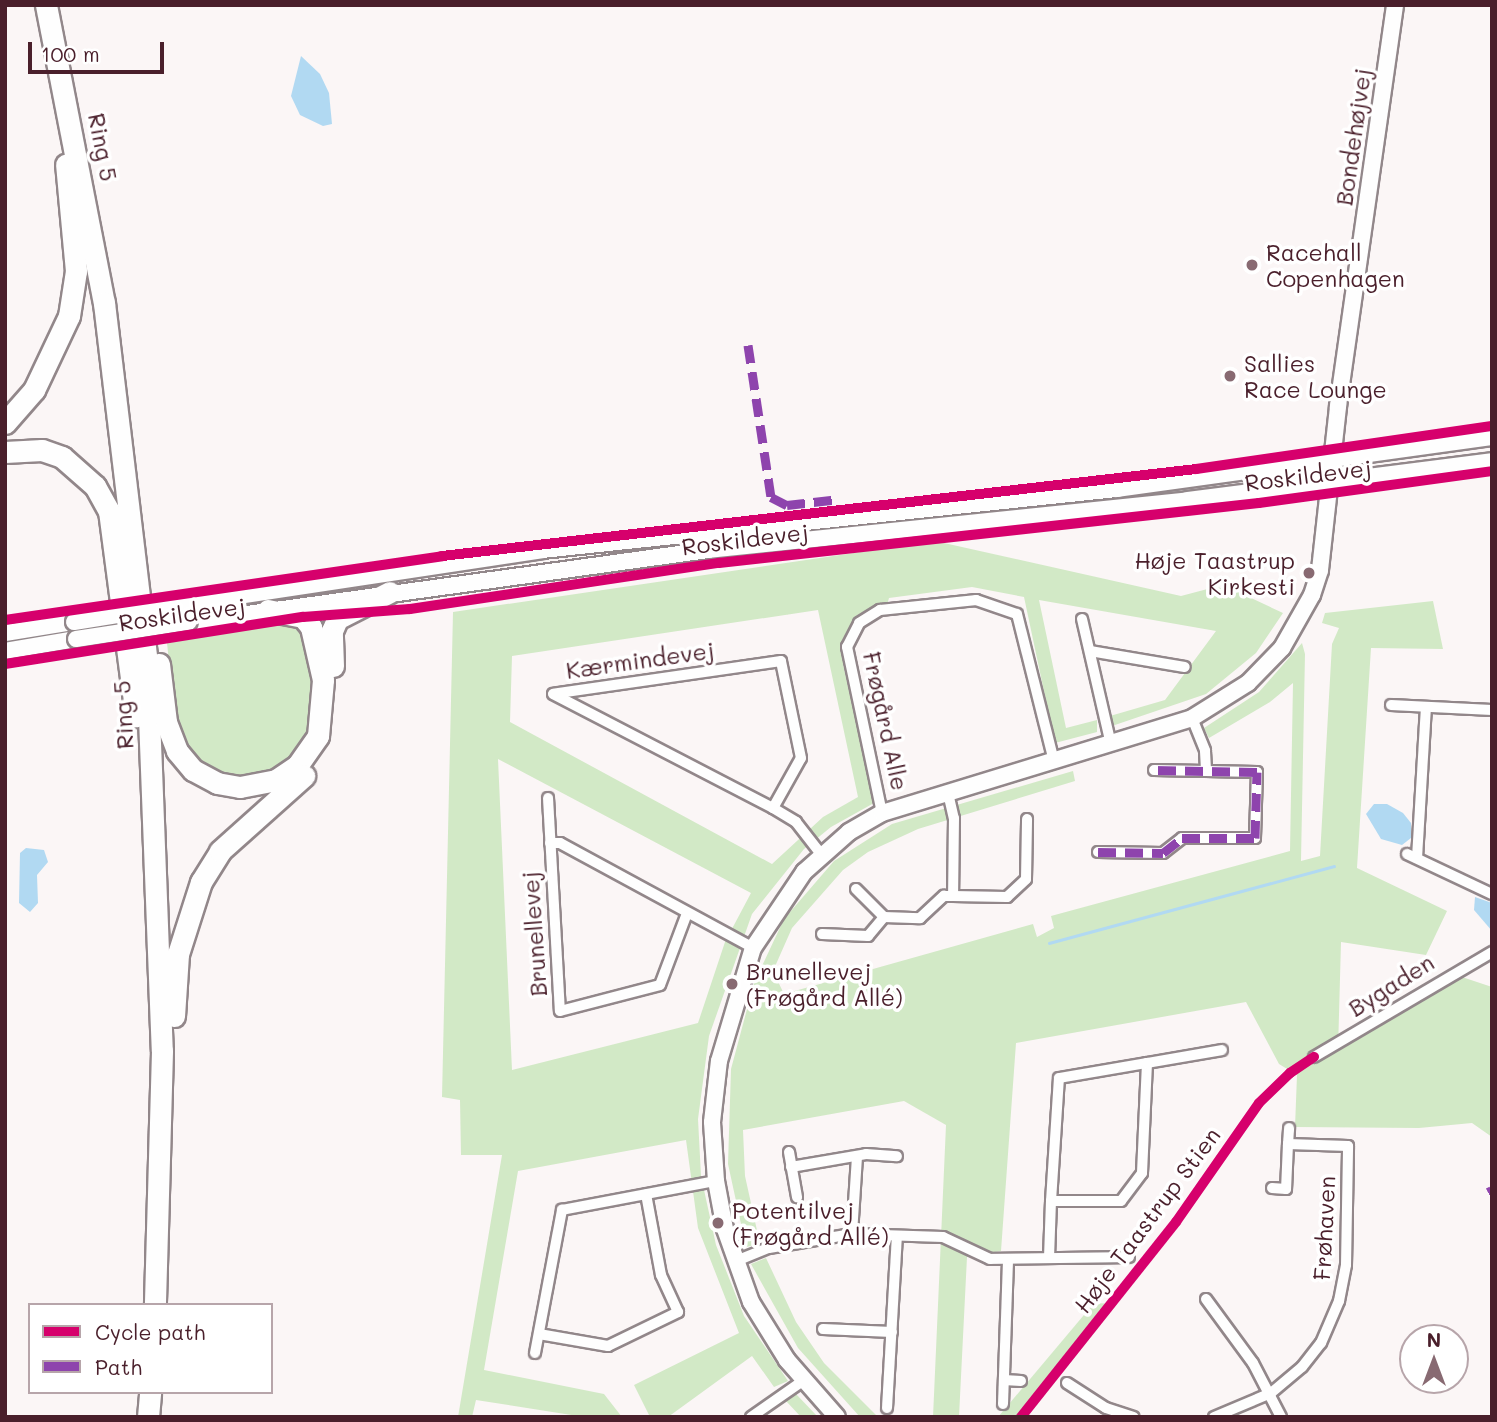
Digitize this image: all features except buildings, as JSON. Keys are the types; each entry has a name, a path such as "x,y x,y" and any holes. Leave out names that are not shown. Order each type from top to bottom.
{"highway":[{"name":"Ring 5","path":"46,5 104,303 146,665 162,1051 155,1303"},
{"path":"5,423 34,390 57,349 69,316 76,271 55,44"},
{"path":"104,303 117,345 144,526 166,722 177,751 193,770 216,783 266,784 289,773 312,748 321,725 324,680 316,635 303,617 268,610"},
{"path":"5,452 42,450 62,457 95,486 109,511 132,672 153,992 162,1051"},
{"path":"162,1094 172,1045 178,954 201,882 220,851 325,751 335,701 334,625 353,608 390,592"},
{"path":"148,1417 150,1394"}],"main road":[{"name":"Bondehøjvej","path":"1330,483 1395,5"},
{"name":"Roskildevej","path":"5,633 542,550 1117,489 1492,437"},
{"name":"Roskildevej","path":"5,651 390,592 708,550 1330,483 1492,461"},
{"name":"Frøgård Alle","path":"837,1417 803,1380 751,1302 736,1261 716,1181 712,1122 719,1061 753,948 788,891 821,854 882,813 1192,718 1248,683 1282,648 1297,623 1320,570 1330,483"}],"street":[{"name":"Frøgård Alle","path":"882,813 847,647 859,623 880,610 976,600 1017,614 1054,761"},
{"path":"1082,619 1111,745"},
{"path":"1090,651 1185,667"},
{"name":"Kærmindevej","path":"773,808 801,758 781,661 553,694 773,808 796,822 821,854"},
{"path":"1391,705 1492,710"},
{"path":"1426,707 1412,856 1492,894"},
{"path":"1192,718 1205,751 1206,771"},
{"path":"1098,852 1163,853 1182,838 1255,838 1257,772 1154,770"},
{"path":"948,793 954,818 953,896"},
{"name":"Brunellevej","path":"548,798 560,1011 660,985 687,913"},
{"path":"856,889 884,916 920,918 944,896 1007,897 1026,879 1027,819"},
{"name":"Brunellevej","path":"550,843 560,843 753,948"},
{"path":"822,934 868,936 884,916"},
{"name":"Bygaden","path":"1314,1057 1492,952"},
{"path":"1049,1258 1059,1078 1222,1050"},
{"path":"1051,1201 1121,1201 1142,1173 1147,1063"},
{"name":"Frøhaven","path":"1272,1188 1286,1189 1289,1128"},
{"name":"Frøhaven","path":"1214,1417 1271,1393 1302,1367 1321,1343 1339,1301 1346,1265 1349,1132"},
{"name":"Frøhaven","path":"1288,1144 1348,1146"},
{"path":"789,1152 797,1198"},
{"path":"791,1167 857,1156 897,1156"},
{"path":"852,1234 857,1156"},
{"path":"535,1353 562,1210 716,1181"},
{"path":"539,1334 607,1346 678,1312 661,1275 646,1194"},
{"path":"736,1261 769,1248 852,1234 943,1237 980,1257 1129,1257"},
{"path":"887,1408 897,1236"},
{"path":"1003,1404 1008,1259"},
{"path":"1206,1299 1271,1393 1281,1417"},
{"path":"823,1329 892,1332"},
{"path":"751,1417 803,1380"},
{"path":"1004,1380 1021,1381"},
{"path":"1067,1383 1106,1408 1134,1417"}],"green space":[{"path":"935,541 1181,596 1215,587 1234,590 1283,613 1256,653 1206,694 1112,726 1110,716 1165,700 1216,631 1039,600 1066,728 1097,720 1097,732 1055,743 1024,597 972,587 889,598 887,605 858,618 845,639 843,664 874,803 831,827 804,849 752,914 709,1036 698,1119 701,1176 716,1245 744,1316 788,1381 774,1387 752,1356 668,1417 650,1417 634,1385 739,1333 698,1228 686,1140 518,1171 484,1370 604,1394 622,1417 584,1417 476,1400 472,1417 458,1417 502,1155 461,1155 460,1100 442,1097 453,612","holes":["818,610 858,797 823,817 772,864 510,722 512,656","498,759 751,893 725,942 698,1023 512,1070"]},
{"path":"1433,601 1443,649 1371,648 1357,868 1447,911 1426,955 1341,942 1338,1051 1462,977 1492,987 1492,1137 1472,1123 1419,1128 1295,1127 1297,1075 1279,1064 1246,1002 1016,1043 1001,1251 967,1257 959,1417 933,1417 946,1125 904,1101 743,1130 745,1176 760,1244 746,1247 728,1164 731,1069 754,983 784,919 834,861 892,824 1073,771 1075,781 918,829 868,852 843,870 792,928 773,971 784,994 1033,924 1037,937 1054,928 1051,916 1290,851 1293,683 1270,702 1209,738 1204,728 1259,692 1302,643 1305,654 1301,861 1320,856 1332,644 1339,628 1322,623 1325,613"},
{"path":"298,621 312,636 314,729 293,764 239,781 197,763 177,736 167,643"},
{"path":"766,1258 796,1322 824,1363 878,1417 860,1417 798,1348 751,1264"},
{"path":"1094,1303 1117,1304 1027,1417 998,1417"},
{"path":"796,1394 818,1417 801,1417 786,1401"}],"water":[{"path":"301,56 320,74 329,93 332,124 323,126 300,115 291,96"},
{"path":"1374,804 1387,804 1403,813 1411,823 1411,838 1402,845 1381,839 1366,814"},
{"path":"26,848 44,850 48,862 37,875 38,903 30,912 19,903 20,853"},
{"path":"1475,897 1492,903 1492,931 1474,910"}],"waterway":[{"path":"1049,943 1334,866"}],"marked path":[{"path":"748,345 771,497 787,505 840,499"},
{"path":"1098,852 1163,853 1182,838 1255,838 1257,772 1154,770"},
{"path":"1488,1192 1492,1190"}],"cycle path":[{"path":"5,620 442,556 1196,469 1492,426"},
{"path":"5,664 303,617 410,609 719,563 1259,503 1492,471"},
{"name":"Høje Taastrup Stien","path":"1021,1417 1176,1222 1259,1103 1290,1073 1314,1057"}],"place":[{"name":"Racehall Copenhagen","path":"1252,265"},
{"name":"Sallies Race Lounge","path":"1230,376"},
{"name":"Høje Taastrup Kirkesti","path":"1309,573"},
{"name":"Brunellevej (Frøgård Allé)","path":"732,984"},
{"name":"Potentilvej (Frøgård Allé)","path":"718,1223"}]}
